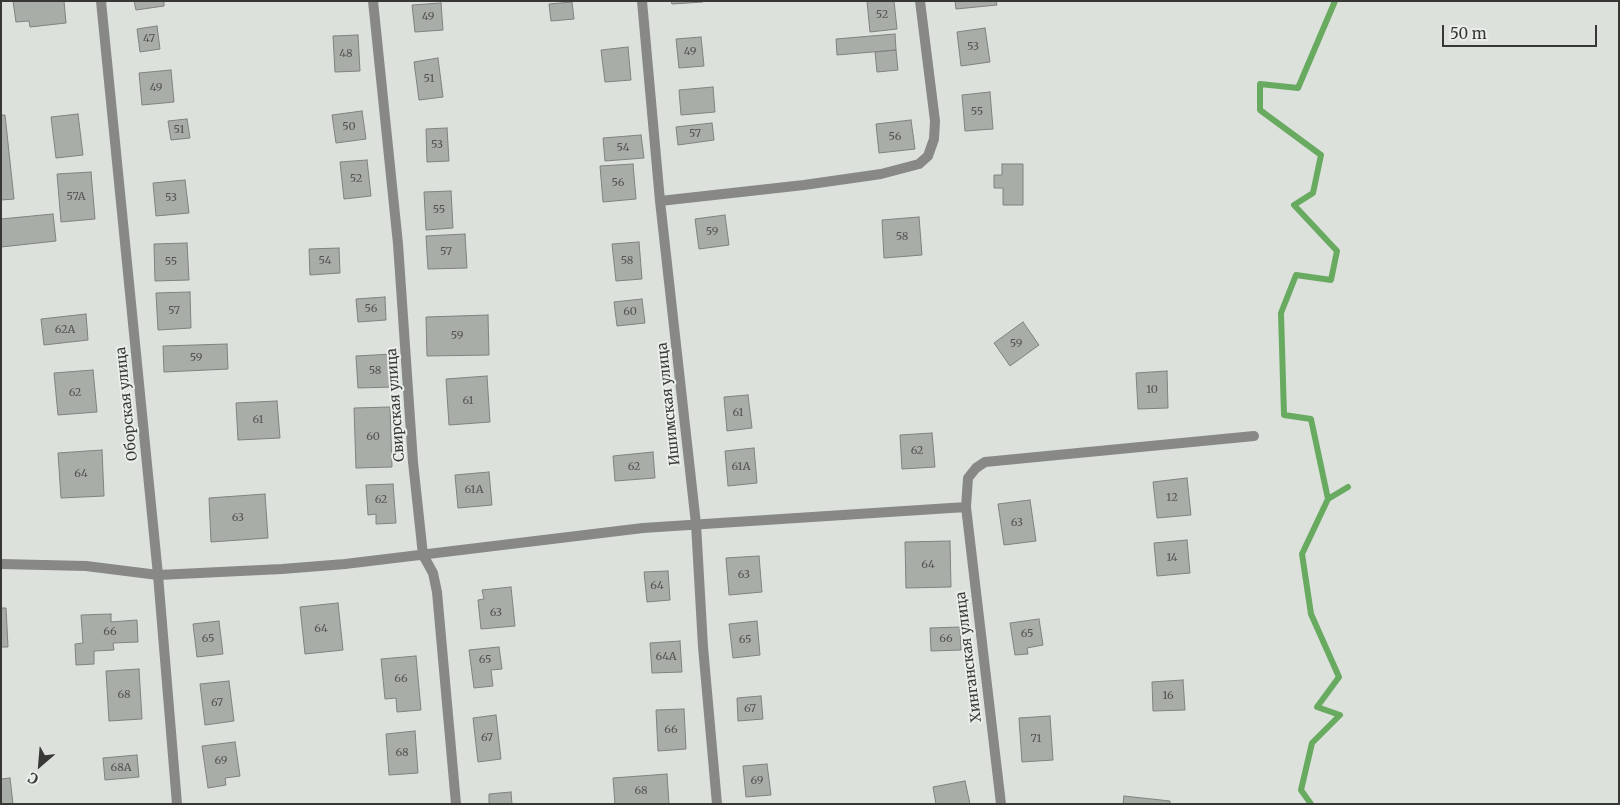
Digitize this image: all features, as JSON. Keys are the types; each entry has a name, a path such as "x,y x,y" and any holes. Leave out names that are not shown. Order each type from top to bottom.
{"street":[{"name":"Оборская улица","path":"101,1 158,575 177,804"},
{"name":"Свирская улица","path":"373,1 398,244 413,462 423,554 433,573 437,592 456,804"},
{"name":"Ишимская улица","path":"642,1 660,201 696,524 703,647 717,804"},
{"path":"660,201 804,185 881,174 919,164 928,156 934,139 935,121 920,1"},
{"name":"Хинганская улица","path":"1001,804 966,506 968,478 976,468 985,462 1254,436"},
{"path":"1,564 86,566 158,575 282,569 643,528 966,506"}],"building":[{"path":"13,1 64,1 66,23 30,27 29,21 16,22"},
{"path":"134,1 164,1 164,6 136,10"},
{"path":"671,1 703,1 703,2 672,4"},
{"path":"867,1 894,1 897,29 870,32"},
{"path":"955,1 996,1 997,5 956,9"},
{"path":"572,2 574,19 551,21 549,4"},
{"path":"441,3 443,30 415,32 412,5"},
{"path":"157,26 160,49 140,52 137,29"},
{"path":"985,28 990,62 961,66 957,32"},
{"path":"895,34 896,50 837,55 836,39"},
{"path":"358,35 360,71 335,72 333,36"},
{"path":"701,37 704,66 679,68 676,39"},
{"path":"628,47 631,80 605,82 601,50"},
{"path":"896,50 898,70 877,72 875,52"},
{"path":"438,58 443,97 419,100 414,62"},
{"path":"171,70 174,102 142,105 139,73"},
{"path":"713,87 715,112 681,115 679,90"},
{"path":"990,92 993,129 965,131 962,95"},
{"path":"362,111 366,139 336,143 332,115"},
{"path":"78,114 83,155 56,158 51,117"},
{"path":"1,115 5,115 14,199 1,200"},
{"path":"187,119 190,138 171,140 168,121"},
{"path":"911,120 915,149 879,153 876,124"},
{"path":"712,123 714,140 678,145 676,127"},
{"path":"447,128 449,161 427,162 426,129"},
{"path":"641,135 644,158 605,161 603,138"},
{"path":"367,160 371,196 344,199 340,162"},
{"path":"633,164 636,199 603,202 600,166"},
{"path":"1002,164 1023,164 1023,205 1003,205 1003,188 994,188 994,175 1002,175"},
{"path":"91,172 95,219 61,222 57,174"},
{"path":"185,180 189,213 156,216 153,183"},
{"path":"451,191 453,228 426,230 424,192"},
{"path":"53,214 56,241 1,247 1,219"},
{"path":"725,215 729,245 699,249 695,219"},
{"path":"919,217 922,255 884,258 882,220"},
{"path":"465,234 467,268 428,269 426,236"},
{"path":"639,242 642,279 616,281 612,244"},
{"path":"187,243 189,280 155,281 154,244"},
{"path":"339,248 340,273 310,275 309,249"},
{"path":"190,292 191,328 158,330 156,293"},
{"path":"385,297 386,320 358,322 356,299"},
{"path":"642,299 645,323 617,326 614,302"},
{"path":"86,314 88,340 44,345 41,319"},
{"path":"488,315 489,355 427,356 426,317"},
{"path":"1023,322 1039,345 1010,366 994,343"},
{"path":"227,344 228,369 164,372 163,346"},
{"path":"392,354 394,387 358,388 356,356"},
{"path":"93,370 97,412 58,415 54,373"},
{"path":"1167,371 1168,408 1138,409 1136,373"},
{"path":"487,376 490,422 449,425 446,379"},
{"path":"748,395 752,428 727,431 724,397"},
{"path":"277,401 280,438 238,440 236,403"},
{"path":"390,407 392,467 356,468 354,408"},
{"path":"932,433 935,467 902,469 900,435"},
{"path":"754,448 757,483 728,486 725,451"},
{"path":"102,450 104,496 61,498 58,453"},
{"path":"653,452 655,478 615,481 613,456"},
{"path":"489,472 492,505 458,508 455,475"},
{"path":"1187,478 1191,515 1157,518 1153,482"},
{"path":"393,484 396,523 376,524 376,514 368,515 366,485"},
{"path":"265,494 268,538 211,542 209,498"},
{"path":"1030,500 1036,541 1004,545 998,504"},
{"path":"1187,540 1190,573 1157,576 1154,543"},
{"path":"950,541 951,587 906,588 905,542"},
{"path":"759,556 762,592 729,595 726,558"},
{"path":"668,571 670,600 647,602 644,572"},
{"path":"511,587 515,626 481,629 478,600 484,599 482,590"},
{"path":"338,603 343,650 305,654 300,607"},
{"path":"1,608 6,608 8,647 1,647"},
{"path":"111,614 111,622 137,620 138,642 113,643 114,650 94,651 94,664 76,665 75,644 83,643 81,615"},
{"path":"1039,619 1043,645 1027,648 1028,654 1015,655 1010,623"},
{"path":"219,621 223,654 197,657 193,624"},
{"path":"757,621 760,655 733,658 729,624"},
{"path":"960,627 961,650 931,651 930,628"},
{"path":"680,641 682,672 652,673 650,643"},
{"path":"499,647 502,669 491,670 493,686 474,688 469,650"},
{"path":"416,656 421,710 397,712 396,698 385,699 381,659"},
{"path":"139,669 142,719 109,721 106,671"},
{"path":"1183,680 1185,710 1153,711 1152,682"},
{"path":"229,681 234,721 205,725 200,684"},
{"path":"761,696 763,719 738,721 737,698"},
{"path":"684,709 686,749 658,751 656,710"},
{"path":"496,715 501,759 478,762 473,718"},
{"path":"1050,716 1053,760 1022,762 1019,718"},
{"path":"415,731 418,773 389,775 386,734"},
{"path":"235,742 240,776 225,778 226,785 208,788 202,746"},
{"path":"137,755 139,777 105,780 103,758"},
{"path":"767,764 771,795 746,797 743,766"},
{"path":"667,774 669,804 615,804 613,778"},
{"path":"10,778 13,804 1,804 1,779"},
{"path":"965,781 970,804 936,804 933,787"},
{"path":"511,792 512,804 489,804 489,794"},
{"path":"1124,796 1170,801 1170,804 1123,804"}],"waterway":[{"path":"1335,1 1298,88 1260,84 1260,110 1321,155 1313,193 1294,205 1337,251 1331,280 1296,275 1281,313 1284,415 1311,419 1328,499 1348,487"},
{"path":"1311,804 1301,790 1312,743 1340,715 1317,707 1339,677 1311,614 1302,554 1328,499"}]}
